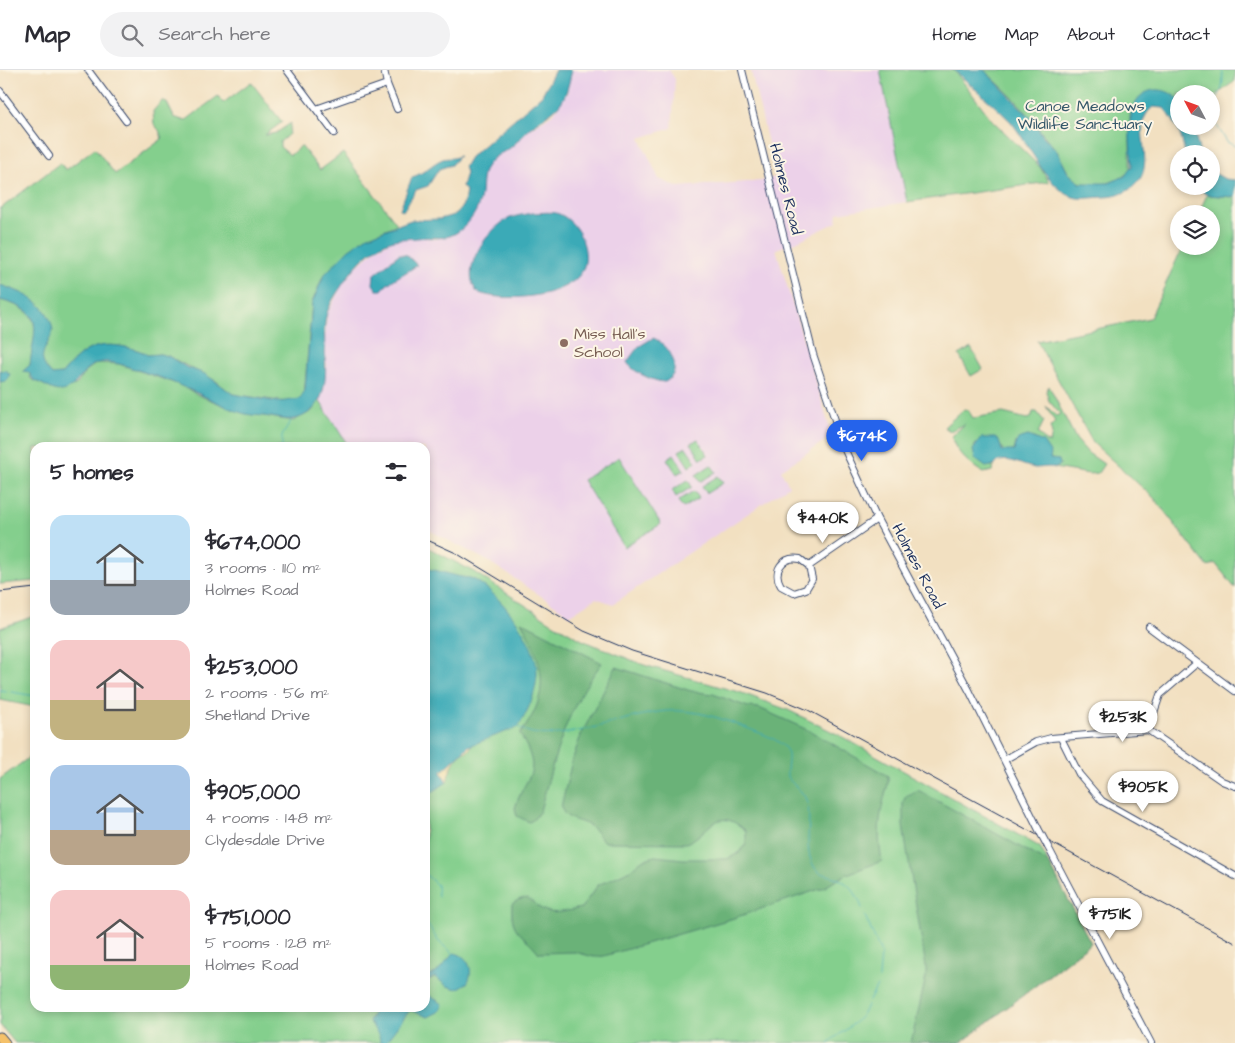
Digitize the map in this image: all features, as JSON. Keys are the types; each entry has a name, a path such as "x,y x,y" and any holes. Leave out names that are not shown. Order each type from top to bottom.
{"highway":[{"path":"0,1037 5,1043"}],"street":[{"path":"88,70 126,121"},
{"path":"287,70 334,132"},
{"path":"384,70 387,84 397,109"},
{"name":"Holmes Road","path":"742,70 813,354 845,450 877,519 1151,1043"},
{"path":"316,109 387,84"},
{"path":"0,91 50,156"},
{"path":"810,566 877,519"},
{"path":"796,558 810,566 812,579 803,591 789,592 779,584 778,571 785,561 796,558"},
{"path":"1149,627 1235,691"},
{"path":"1148,730 1160,695 1197,663"},
{"path":"1004,760 1036,742 1148,730 1222,781 1235,786"},
{"path":"1061,738 1079,774 1102,801 1235,876"}],"shaded area":[{"name":"Miss Hall's School","path":"572,70 669,70 675,79 672,128 640,138 659,179 677,187 761,181 776,177 751,71 880,70 907,202 838,213 837,222 794,243 776,249 832,436 781,470 789,486 613,604 596,598 570,615 488,561 430,531 430,442 346,442 319,400 327,365 324,353 327,314 342,285 356,267 376,249 393,240 419,237 436,239 452,235 472,218 479,204 481,180 486,166 493,158 514,145 528,130 554,113 567,93"}],"green space":[{"path":"880,70 954,70 992,120 1040,167 1049,182 907,202"},
{"name":"Canoe Meadows Wildlife Sanctuary","path":"984,70 1235,70 1235,81 1220,92 1220,85 1170,85 1170,98 1136,103 1130,115 1130,170 1115,181 1093,185 1081,183 1072,177 1056,150 1012,97"},
{"path":"251,82 282,122 265,135 276,133 291,123 289,134 280,142 280,147 290,155 301,146 320,170 343,153 397,224 361,240 323,276 312,303 304,395 300,399 287,402 232,394 216,381 168,356 160,354 147,355 137,350 114,345 105,345 89,350 76,359 62,374 52,375 42,359 50,337 51,326 48,317 36,302 0,285 0,209 60,163 66,170 95,148 115,174 162,139 159,130 154,125 153,111 163,100 167,103 174,117 185,121 218,96 223,103"},
{"path":"1207,195 1235,197 1235,588 1215,563 1208,567 1154,498 1093,443 1037,341 1150,318 1179,255 1220,255 1220,205 1202,205"},
{"path":"0,300 24,310 30,316 34,323 35,331 30,365 24,371 29,372 31,379 55,390 67,389 77,384 86,371 97,363 119,364 180,385 198,395 240,412 293,421 312,411 319,400 346,442 30,442 30,581 0,584"},
{"path":"971,348 983,369 971,376 959,355"},
{"path":"1049,386 1076,439 1088,453 1104,464 1098,473 1089,474 1054,468 1060,465 1059,460 1050,459 1048,451 1043,444 1028,436 1016,442 1014,451 1004,452 1001,446 981,439 974,446 992,467 995,465 992,471 984,473 974,467 959,452 953,441 952,436 965,424 950,431 944,427 964,409 968,410 973,418 1003,413 1027,419 1031,418 1033,412 1037,412 1044,421 1038,433 1046,442 1050,443 1052,434 1050,427 1055,422 1046,406 1056,416 1060,414 1049,401 1046,391"},
{"path":"698,439 708,455 701,459 691,443"},
{"path":"686,447 696,462 689,467 679,451"},
{"path":"674,454 684,470 677,474 667,459"},
{"path":"619,457 661,524 624,547 583,480"},
{"path":"711,465 716,472 700,482 696,475"},
{"path":"718,476 723,483 707,493 702,486"},
{"path":"688,480 692,487 676,497 672,490"},
{"path":"694,491 699,498 683,508 678,501"},
{"path":"430,549 474,572 582,640 644,665 742,693 788,710 839,735 1040,847 1091,943 961,1043 15,1043 0,1025 0,779 30,757 30,1012 430,1012"},
{"path":"30,618 30,706 0,700 0,628"},
{"path":"521,621 602,663 579,698 571,715 563,733 540,811 529,822 517,816 515,808 531,773 532,766 531,758 520,734 537,705 541,678 535,651"},
{"path":"616,667 691,691 713,694 748,707 759,708 812,732 888,776 879,825 882,861 847,874 823,888 734,918 604,956 594,957 575,952 539,953 515,928 512,904 518,900 523,898 530,900 541,909 550,912 563,912 581,908 598,885 630,870 642,860 655,856 683,859 727,859 739,853 746,843 746,831 736,823 727,820 713,823 694,839 686,843 604,842 590,826 569,818 563,812 561,807 572,761 581,735"},
{"path":"918,790 1049,863 1091,943 961,1043 911,1043 926,977 926,967 903,826 903,802 906,796"}],"sand":[{"path":"473,744 468,751 457,758 451,768 447,782 440,775 451,752"}],"water":[{"path":"555,70 572,70 563,100 554,110 530,128 513,146 495,157 488,164 483,175 480,200 473,216 465,226 456,233 442,238 400,239 386,243 370,252 346,280 327,313 325,334 326,373 321,397 315,407 305,415 296,419 288,419 243,413 169,381 114,363 102,362 91,366 75,384 63,391 56,390 34,380 29,372 23,371 30,365 35,331 34,323 31,316 25,310 0,300 0,285 18,291 34,300 41,306 51,321 53,331 43,353 43,358 52,375 62,374 76,359 89,350 105,345 114,345 137,350 147,355 160,354 168,356 186,367 205,374 233,394 278,402 300,399 305,390 312,303 324,275 348,250 366,237 411,220 440,219 457,214 464,203 466,191 462,186 466,173 464,167 470,157 542,95"},
{"path":"954,70 984,70 1030,117 1043,136 1057,151 1068,173 1080,183 1109,183 1125,176 1132,166 1130,121 1136,101 1144,94 1154,90 1170,93 1170,116 1164,108 1153,107 1146,114 1143,122 1145,161 1140,179 1129,190 1109,197 1077,198 1057,187 1040,166 1018,131 997,108"},
{"path":"1180,135 1195,135 1198,145 1183,145"},
{"path":"459,156 451,165 439,169 428,186 416,190 403,211 400,209 412,177 443,159"},
{"path":"1220,176 1225,179 1235,180 1235,197 1207,195 1220,195"},
{"path":"532,213 556,213 573,224 585,248 584,265 581,273 573,281 561,288 532,296 501,297 477,292 472,283 471,274 476,254 482,244 506,220"},
{"path":"399,254 407,255 417,265 389,283 382,290 377,290 373,284 374,275"},
{"path":"653,338 669,351 674,365 674,372 665,382 643,375 633,369 627,362 638,347"},
{"path":"5,370 10,374 6,381 0,382 0,371"},
{"path":"1028,436 1043,442 1051,454 1050,459 1059,460 1060,465 1056,468 1035,468 1004,460 986,467 975,459 973,450 981,438 995,438 999,441 1002,451 1014,451 1018,439"},
{"path":"430,569 472,578 495,595 516,620 524,634 536,662 537,674 531,702 518,727 469,746 441,772 447,782 430,794"},
{"path":"454,953 459,954 466,960 470,969 467,983 457,989 447,986 435,977 430,979 430,975 436,973"},
{"path":"430,996 443,1004 440,1011 428,1017 415,1012 430,1012"},
{"path":"374,1012 408,1012 385,1043 380,1043 379,1036 369,1021"}],"waterway":[{"path":"1220,70 1223,73 1223,82 1220,93"},
{"path":"1220,131 1227,142 1235,146"},
{"path":"282,442 282,436 291,421"},
{"path":"0,690 30,695"},
{"path":"518,727 532,733 549,735 589,729 650,713 687,711 717,718 770,737 786,749 788,754 787,777 803,794 806,800 809,817 809,852 815,868 820,873 837,878 847,884 854,892 862,908"},
{"path":"430,879 437,885 438,896"},
{"path":"865,916 881,953 879,979"},
{"path":"430,928 439,942 454,954"},
{"path":"869,1001 877,986"},
{"path":"828,1043 856,1022 867,1005"}],"railway":[{"path":"430,541 456,553 584,631 632,651 767,693 808,710 1235,943"},
{"path":"0,592 30,589"}],"place":[{"name":"Miss Hall's School","path":"564,343"}]}
